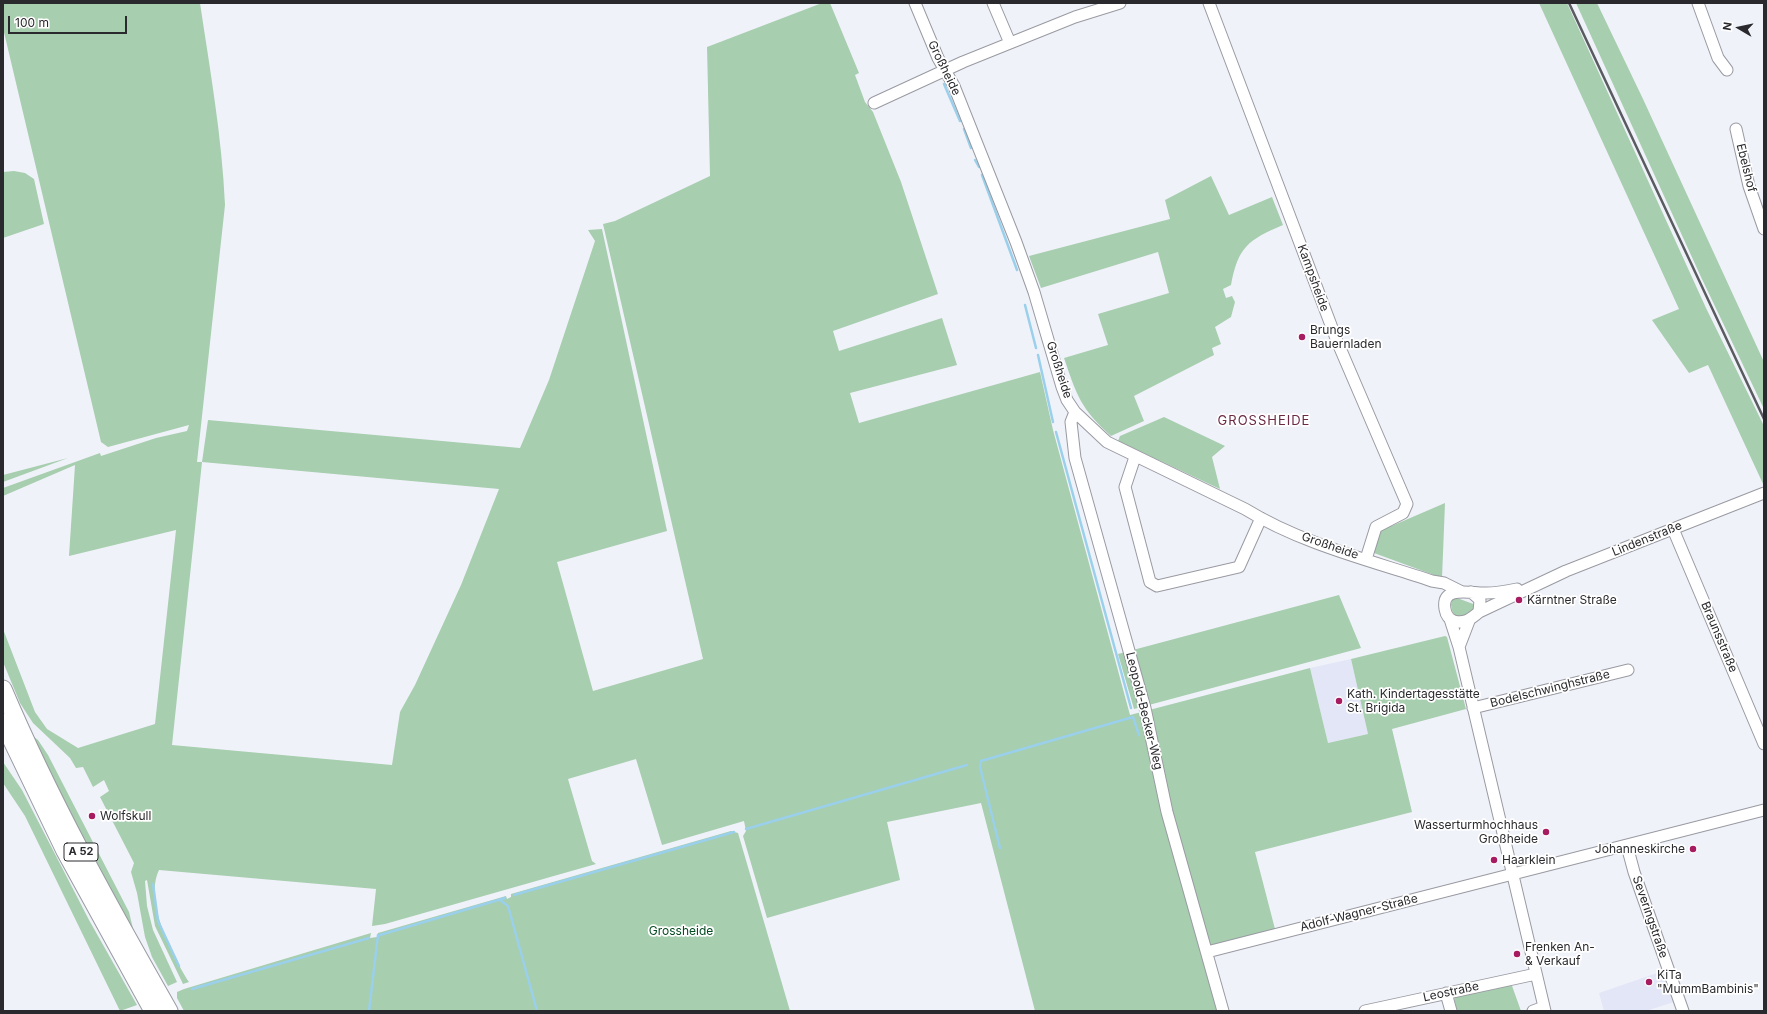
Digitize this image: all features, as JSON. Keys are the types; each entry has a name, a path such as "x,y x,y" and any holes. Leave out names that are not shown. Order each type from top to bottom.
{"highway":[{"name":"A 52","path":"3,689 38,766 78,846 168,1011"},
{"name":"A 52","path":"3,722 66,851 153,1011"}],"street":[{"name":"Großheide","path":"915,3 938,58 946,70 983,156 1034,292 1062,387 1067,400 1075,412 1108,442 1135,457 1261,518 1333,549 1432,581 1444,583 1465,591"},
{"path":"993,3 1010,43"},
{"path":"874,103 1010,43 1075,17 1120,3"},
{"name":"Kampsheide","path":"1209,3 1337,341 1407,504 1403,513 1376,527 1366,559"},
{"path":"1698,3 1718,58 1727,70"},
{"name":"Ebelshof","path":"1736,129 1749,186 1764,229"},
{"name":"Leopold-Becker-Weg","path":"1075,412 1070,422 1075,458 1145,708 1167,812 1223,1011"},
{"path":"1135,457 1125,487 1150,582 1157,586 1239,567 1261,518"},
{"name":"Lindenstraße","path":"1479,612 1531,587 1764,493"},
{"name":"Braunsstraße","path":"1673,529 1764,744"},
{"name":"Großheide","path":"1432,581 1441,587 1447,598"},
{"name":"Lindenstraße","path":"1465,591 1485,593 1504,592 1531,587"},
{"path":"1459,647 1469,621 1479,612 1480,600 1465,591 1452,593 1447,598 1446,609 1459,647 1544,1009 1533,1011"},
{"path":"1450,619 1458,622 1469,621"},
{"name":"Bodelschwinghstraße","path":"1473,708 1628,670"},
{"name":"Adolf-Wagner-Straße","path":"1207,952 1764,810"},
{"name":"Severingstraße","path":"1627,846 1634,872 1682,1011"},
{"name":"Leostraße","path":"1365,1011 1536,974"},
{"path":"1446,993 1451,1011"}],"shaded area":[{"name":"Kath. Kindertagesstätte St. Brigida","path":"1351,659 1368,734 1328,743 1310,668"},
{"name":"KiTa \"MummBambinis\"","path":"1663,971 1674,1002 1646,1011 1604,1011 1599,993"}],"green space":[{"path":"3,3 200,3 212,78 225,205 197,462 202,462 208,420 520,448 549,380 595,241 588,230 602,229 667,531 557,562 593,691 703,659 603,224 615,221 710,176 707,47 822,3 830,3 859,73 855,75 865,102 873,112 901,182 938,294 833,331 839,351 942,318 957,365 850,393 859,423 1040,372 1053,430 1130,715 1310,668 1328,743 1368,734 1351,659 1445,636 1447,637 1466,709 1392,729 1412,812 1255,852 1275,929 1200,948 1217,1011 1035,1011 981,803 887,822 900,880 767,918 743,836 746,831 744,821 662,845 636,759 568,779 592,861 596,864 385,924 372,926 376,889 159,870 155,883 157,912 168,943 189,982 183,984 155,926 147,880 145,881 147,906 153,930 177,982 168,986 152,957 145,937 137,893 131,872 134,863 100,797 109,791 104,780 93,787 83,767 76,768 70,758 33,723 20,703 3,662 3,629 35,712 47,729 78,748 155,724 176,530 69,556 75,465 3,496 3,488 100,453 101,456 156,438 187,431 189,425 108,447 101,442 3,28","holes":["202,462 499,489 461,585 415,685 400,712 392,765 172,745"]},
{"path":"1539,3 1567,3 1706,308 1764,426 1764,486 1708,365 1689,373 1652,320 1679,309"},
{"path":"1576,3 1597,3 1643,99 1764,362 1764,409 1701,277"},
{"path":"14,171 25,173 34,179 44,224 3,238 3,172"},
{"path":"1211,176 1229,215 1272,197 1283,225 1261,235 1246,246 1241,253 1231,285 1223,289 1226,298 1232,296 1235,302 1231,317 1215,327 1221,344 1212,348 1214,355 1134,396 1144,421 1111,436 1093,418 1081,401 1064,358 1108,345 1098,314 1169,293 1158,252 1041,288 1029,256 1170,219 1165,200"},
{"path":"1164,417 1225,446 1212,457 1220,489 1118,441 1120,436"},
{"path":"68,458 3,482 3,475"},
{"path":"1445,503 1442,578 1374,553 1380,531"},
{"path":"1339,595 1361,648 1134,709 1118,654"},
{"path":"1453,598 1476,605 1474,610 1460,618 1453,615 1451,604"},
{"path":"28,732 38,740 48,755 129,912 135,937 105,888"},
{"path":"3,762 22,790 89,920 137,1005 120,1011 25,816 3,783"},
{"name":"Grossheide","path":"731,831 738,833 790,1011 184,1011 177,998 177,992 184,989 371,933 370,938 377,937 378,933 506,896 507,899 511,897 511,894"},
{"path":"1511,983 1521,1011 1457,1011 1454,997"}],"waterway":[{"path":"944,84 960,121"},
{"path":"964,129 971,148"},
{"path":"975,160 979,167"},
{"path":"982,175 1017,270"},
{"path":"1025,305 1036,348"},
{"path":"1038,355 1053,422"},
{"path":"1056,432 1131,708"},
{"path":"1000,848 980,767 981,761 1133,717 1139,735"},
{"path":"746,829 967,765"},
{"path":"514,895 734,832"},
{"path":"153,884 158,921 179,966"},
{"path":"380,935 505,898"},
{"path":"500,900 508,906 537,1011"},
{"path":"369,1011 378,935"},
{"path":"192,989 369,938"}],"railway":[{"path":"1569,3 1764,419"}],"place":[{"name":"Brungs Bauernladen","path":"1302,337"},
{"name":"Kärntner Straße","path":"1519,600"},
{"name":"Kath. Kindertagesstätte St. Brigida","path":"1339,701"},
{"name":"Wolfskull","path":"92,816"},
{"name":"Wasserturmhochhaus Großheide","path":"1546,832"},
{"name":"Johanneskirche","path":"1693,849"},
{"name":"Haarklein","path":"1494,860"},
{"name":"Frenken An- & Verkauf","path":"1517,954"},
{"name":"KiTa \"MummBambinis\"","path":"1649,982"}],"district":[{"name":"GROSSHEIDE","path":"1264,421"}]}
